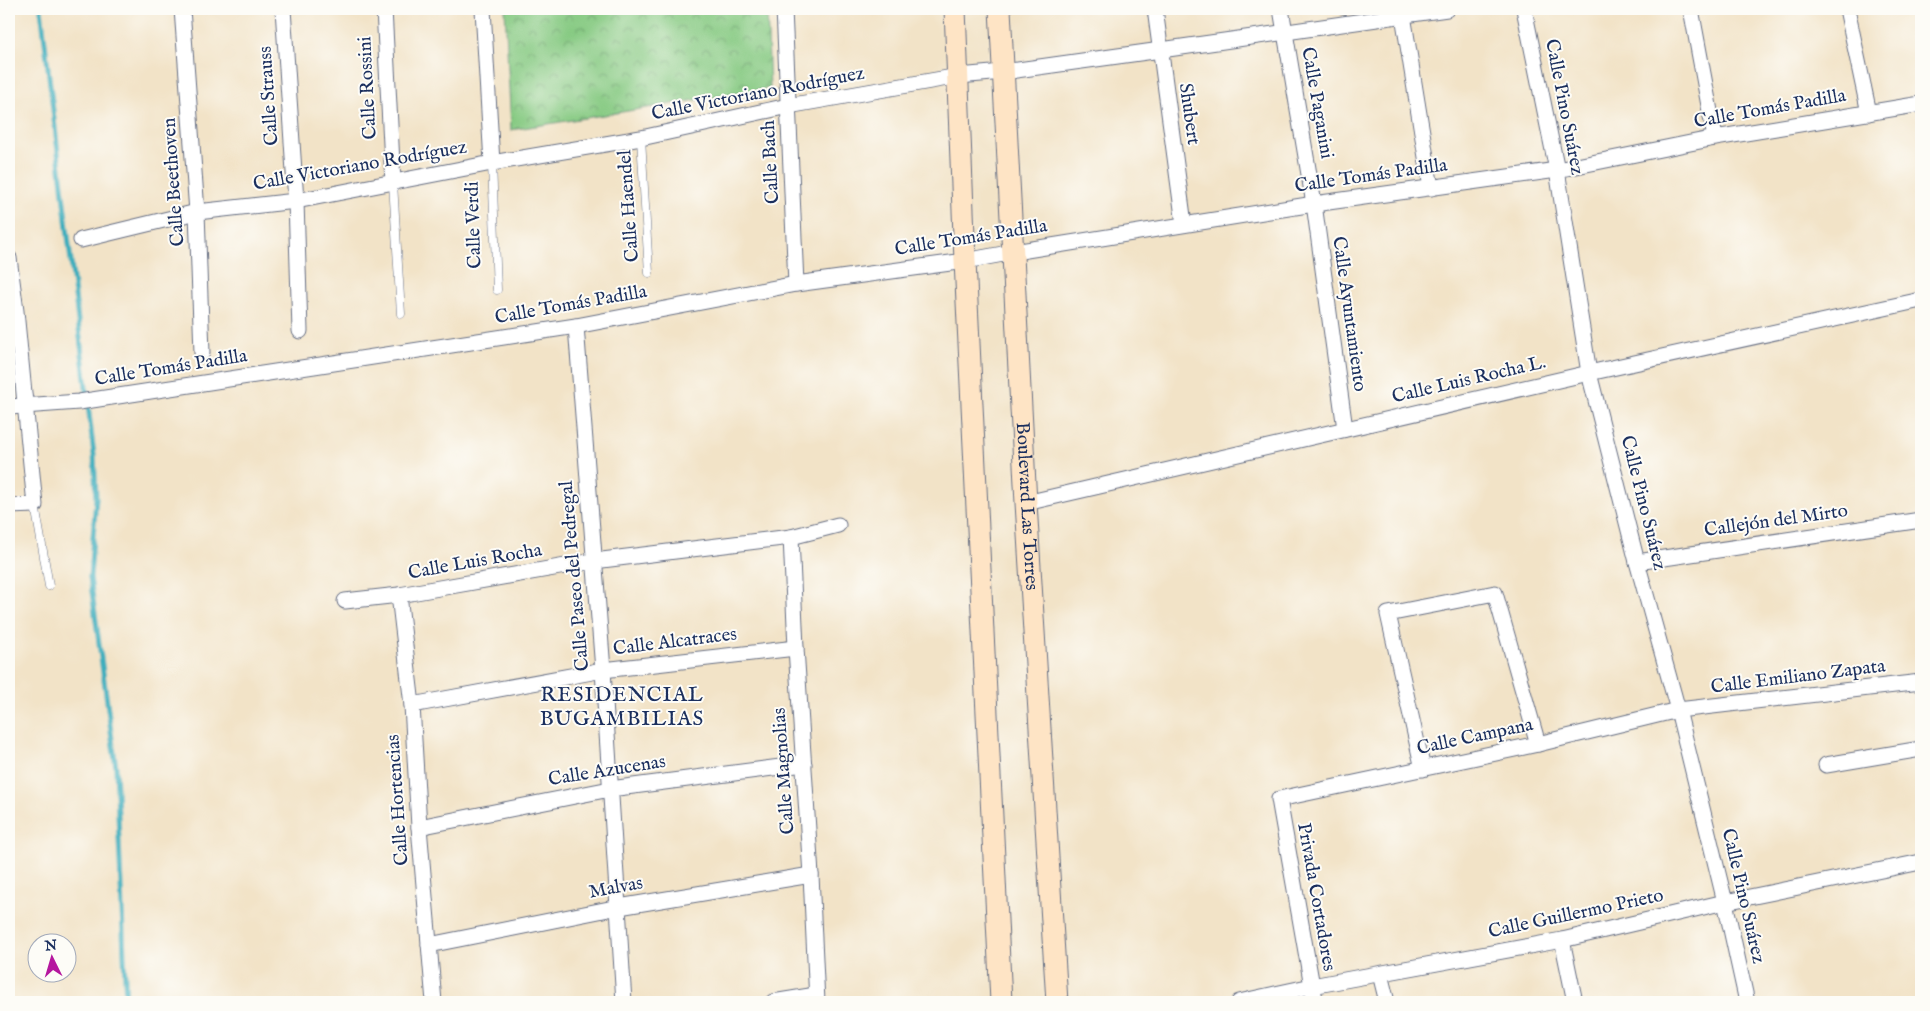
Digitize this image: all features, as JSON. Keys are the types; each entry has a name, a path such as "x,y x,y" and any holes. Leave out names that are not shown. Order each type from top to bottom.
{"street":[{"name":"Calle Beethoven","path":"182,9 197,212 202,353"},
{"name":"Calle Strauss","path":"283,9 296,201 300,331"},
{"name":"Calle Rossini","path":"384,9 393,183"},
{"name":"Calle Verdi","path":"483,9 492,163"},
{"name":"Calle Bach","path":"784,9 796,284"},
{"path":"955,9 965,261 1001,1002"},
{"name":"Boulevard Las Torres","path":"1000,9 1026,503 1057,1002"},
{"name":"Shubert","path":"1155,9 1184,224"},
{"name":"Calle Paganini","path":"1281,9 1314,204"},
{"name":"Calle Victoriano Rodríguez","path":"81,240 197,212 296,201 492,163 641,138 788,106 959,76 1003,72 1285,33 1402,12 1447,9"},
{"name":"Calle Pino Suárez","path":"1524,9 1557,170 1589,373 1637,562 1678,710 1726,902 1747,1002"},
{"path":"1691,9 1715,138"},
{"path":"1847,9 1869,113"},
{"path":"1402,12 1431,188"},
{"name":"Calle Tomás Padilla","path":"9,407 95,400 576,326 796,284 965,261 1314,204 1557,170 1715,138 1921,104"},
{"name":"Calle Ayuntamiento","path":"1314,204 1345,429"},
{"path":"9,258 12,311 26,406 35,504 9,506"},
{"name":"Calle Luis Rocha L.","path":"1026,503 1589,373 1921,300"},
{"name":"Calle Paseo del Pedregal","path":"576,326 603,670 624,1002"},
{"name":"Callejón del Mirto","path":"1637,562 1921,520"},
{"name":"Calle Luis Rocha","path":"345,601 398,595 594,561 791,537 838,525"},
{"name":"Calle Magnolias","path":"791,537 796,648 812,876 817,999"},
{"path":"1423,769 1388,614 1495,593 1538,744"},
{"name":"Calle Hortencias","path":"398,595 412,705 419,827 434,1002"},
{"name":"Calle Alcatraces","path":"412,705 603,670 796,648"},
{"name":"Calle Emiliano Zapata","path":"1678,710 1921,682"},
{"name":"Calle Campana","path":"1278,799 1538,744 1678,710"},
{"path":"1826,765 1921,749"},
{"name":"Calle Azucenas","path":"419,827 610,789 804,764"},
{"name":"Privada Cortadores","path":"1278,799 1316,1002"},
{"name":"Calle Guillermo Prieto","path":"1239,1002 1312,986 1562,940 1726,902 1921,862"},
{"name":"Malvas","path":"429,946 619,907 812,876"},
{"path":"1562,940 1574,1002"},
{"path":"1380,974 1387,1002"},
{"path":"773,1002 817,999"}],"lane":[{"name":"Calle Haendel","path":"641,138 649,273"},
{"name":"Calle Verdi","path":"492,163 497,290"},
{"name":"Calle Rossini","path":"393,183 400,314"},
{"path":"35,504 49,586"}],"green space":[{"path":"505,9 767,9 770,88 511,130"}],"waterway":[{"path":"41,9 94,455 96,498 90,577 116,768 126,1002"}],"district":[{"name":"RESIDENCIAL BUGAMBILIAS","path":"622,707"}]}
